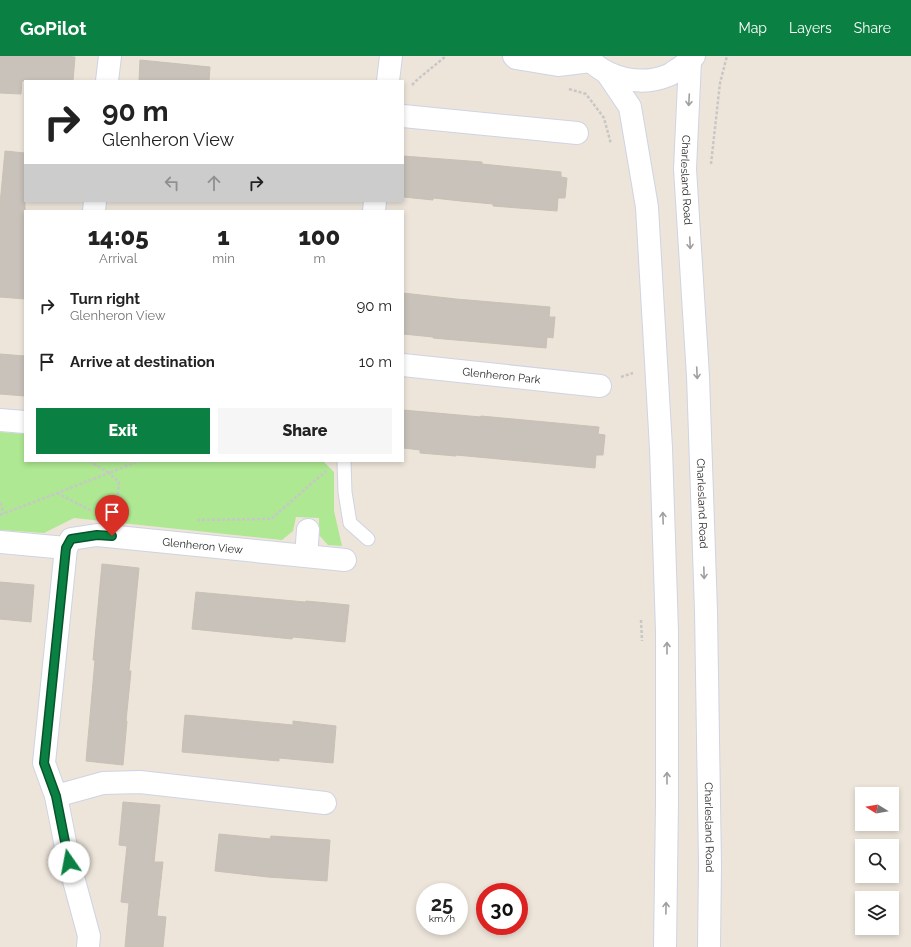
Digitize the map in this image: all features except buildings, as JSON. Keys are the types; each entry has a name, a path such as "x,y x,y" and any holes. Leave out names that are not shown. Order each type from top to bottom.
{"main road":[{"path":"107,80 110,56"},
{"path":"391,56 397,80"},
{"path":"514,56 516,58 558,65 595,64 621,78 636,80 653,80 670,74 692,58"},
{"name":"Charlesland Road","path":"692,58 685,169 698,376 706,611 710,865 709,947"},
{"path":"595,64 630,107 647,208 661,448 667,623 665,947"},
{"path":"404,116 577,134"},
{"name":"Glenheron Park","path":"404,365 600,386"},
{"path":"0,420 24,422"},
{"path":"306,556 308,530"},
{"name":"Glenheron View","path":"0,542 68,544 97,535 345,560"},
{"path":"68,544 44,763 56,796 69,862 89,936 88,947"},
{"path":"56,796 103,783 140,782 325,803"}],"lane":[{"path":"344,462 345,492 350,523 368,539"}],"path":[{"path":"404,83 418,79 446,56"},
{"path":"563,87 586,94 604,118 611,147"},
{"path":"634,372 634,379"},
{"path":"91,462 120,482 117,501 108,506 105,520"},
{"path":"0,515 136,462"},
{"path":"190,520 271,519 331,466"},
{"path":"56,493 93,512 80,521 68,544"},
{"path":"0,503 4,513"},
{"path":"641,616 642,648"}],"green space":[{"path":"0,432 24,434 24,462 324,462 334,472 334,511 342,546 328,545 319,535 319,518 296,517 293,531 282,540 74,518 44,533 0,530"}],"route":[{"path":"69,862 56,796 44,763 66,548 71,539 97,535 112,536"}]}
